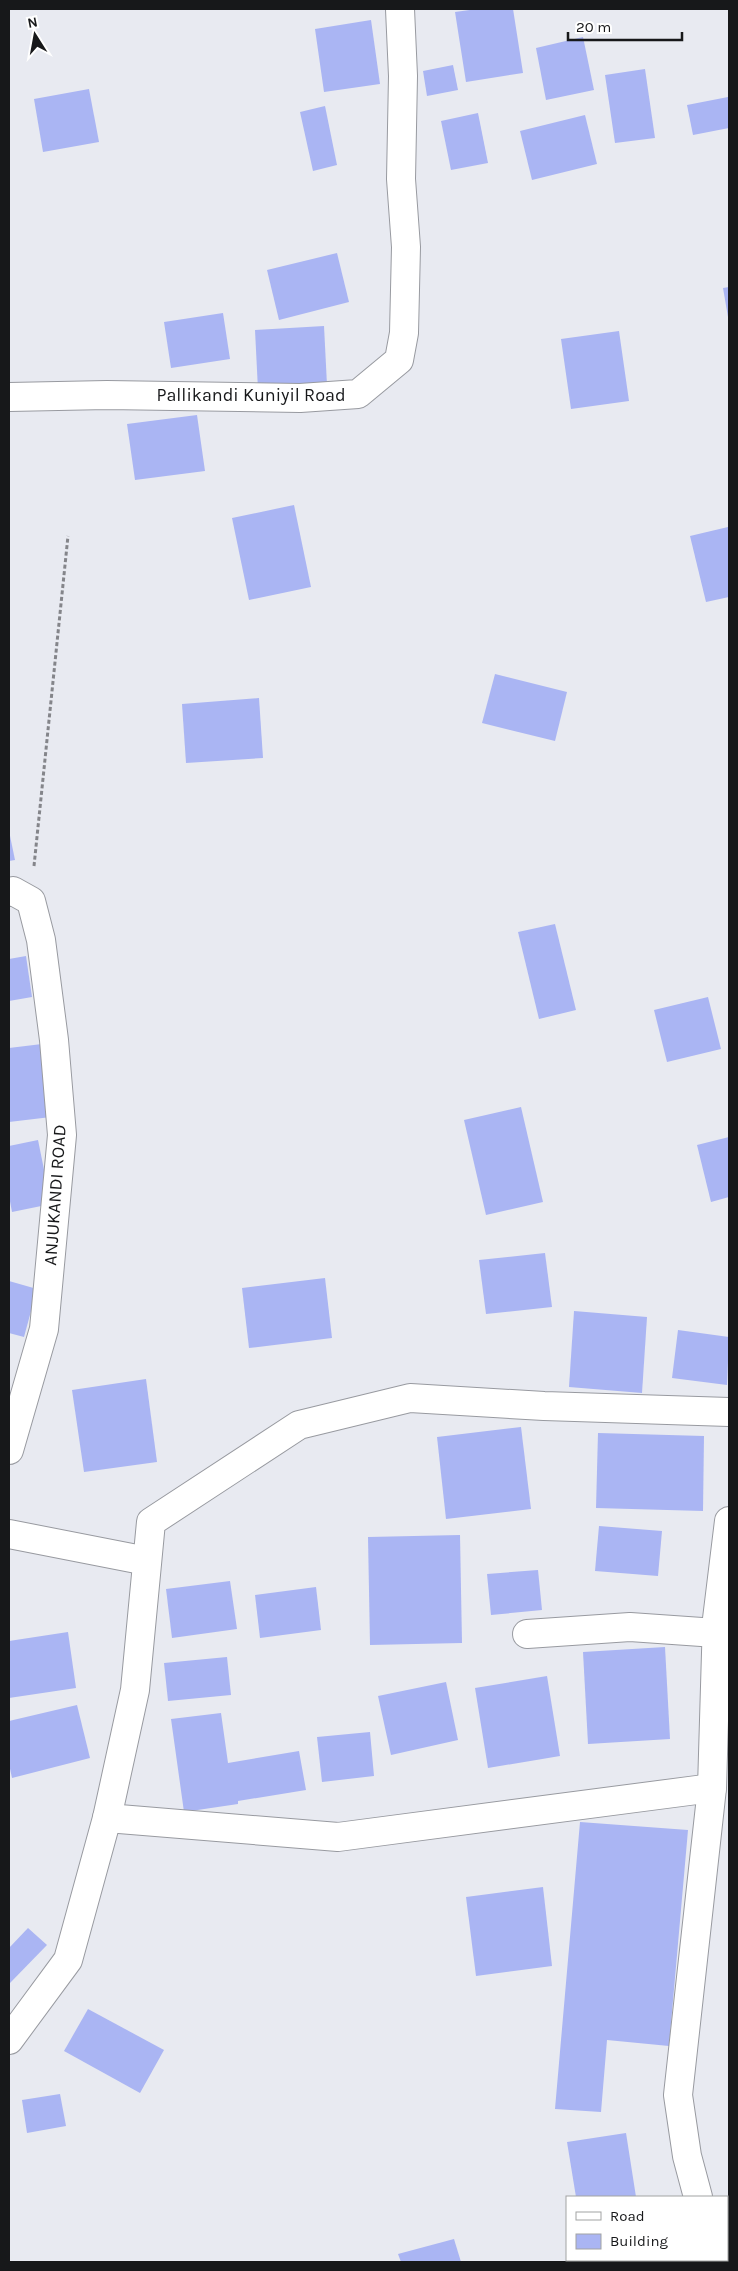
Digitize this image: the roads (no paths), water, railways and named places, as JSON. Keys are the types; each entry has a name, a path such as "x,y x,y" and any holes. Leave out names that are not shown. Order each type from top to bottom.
{"street":[{"name":"Pallikandi Kuniyil Road","path":"9,397 107,395 300,398 358,394 399,360 404,333 406,247 401,179 403,76 400,9"},
{"name":"ANJUKANDI ROAD","path":"9,1450 44,1329 62,1135 54,1040 43,958 20,896"},
{"path":"9,2040 68,1960 106,1818 135,1690 151,1522 299,1425 410,1398 544,1406 729,1412"},
{"path":"698,2196 687,2156 678,2095 712,1788 716,1633 724,1546 729,1521"},
{"path":"9,1534 147,1561"},
{"path":"527,1634 630,1627 716,1633"},
{"path":"106,1818 338,1837 712,1788"}]}
